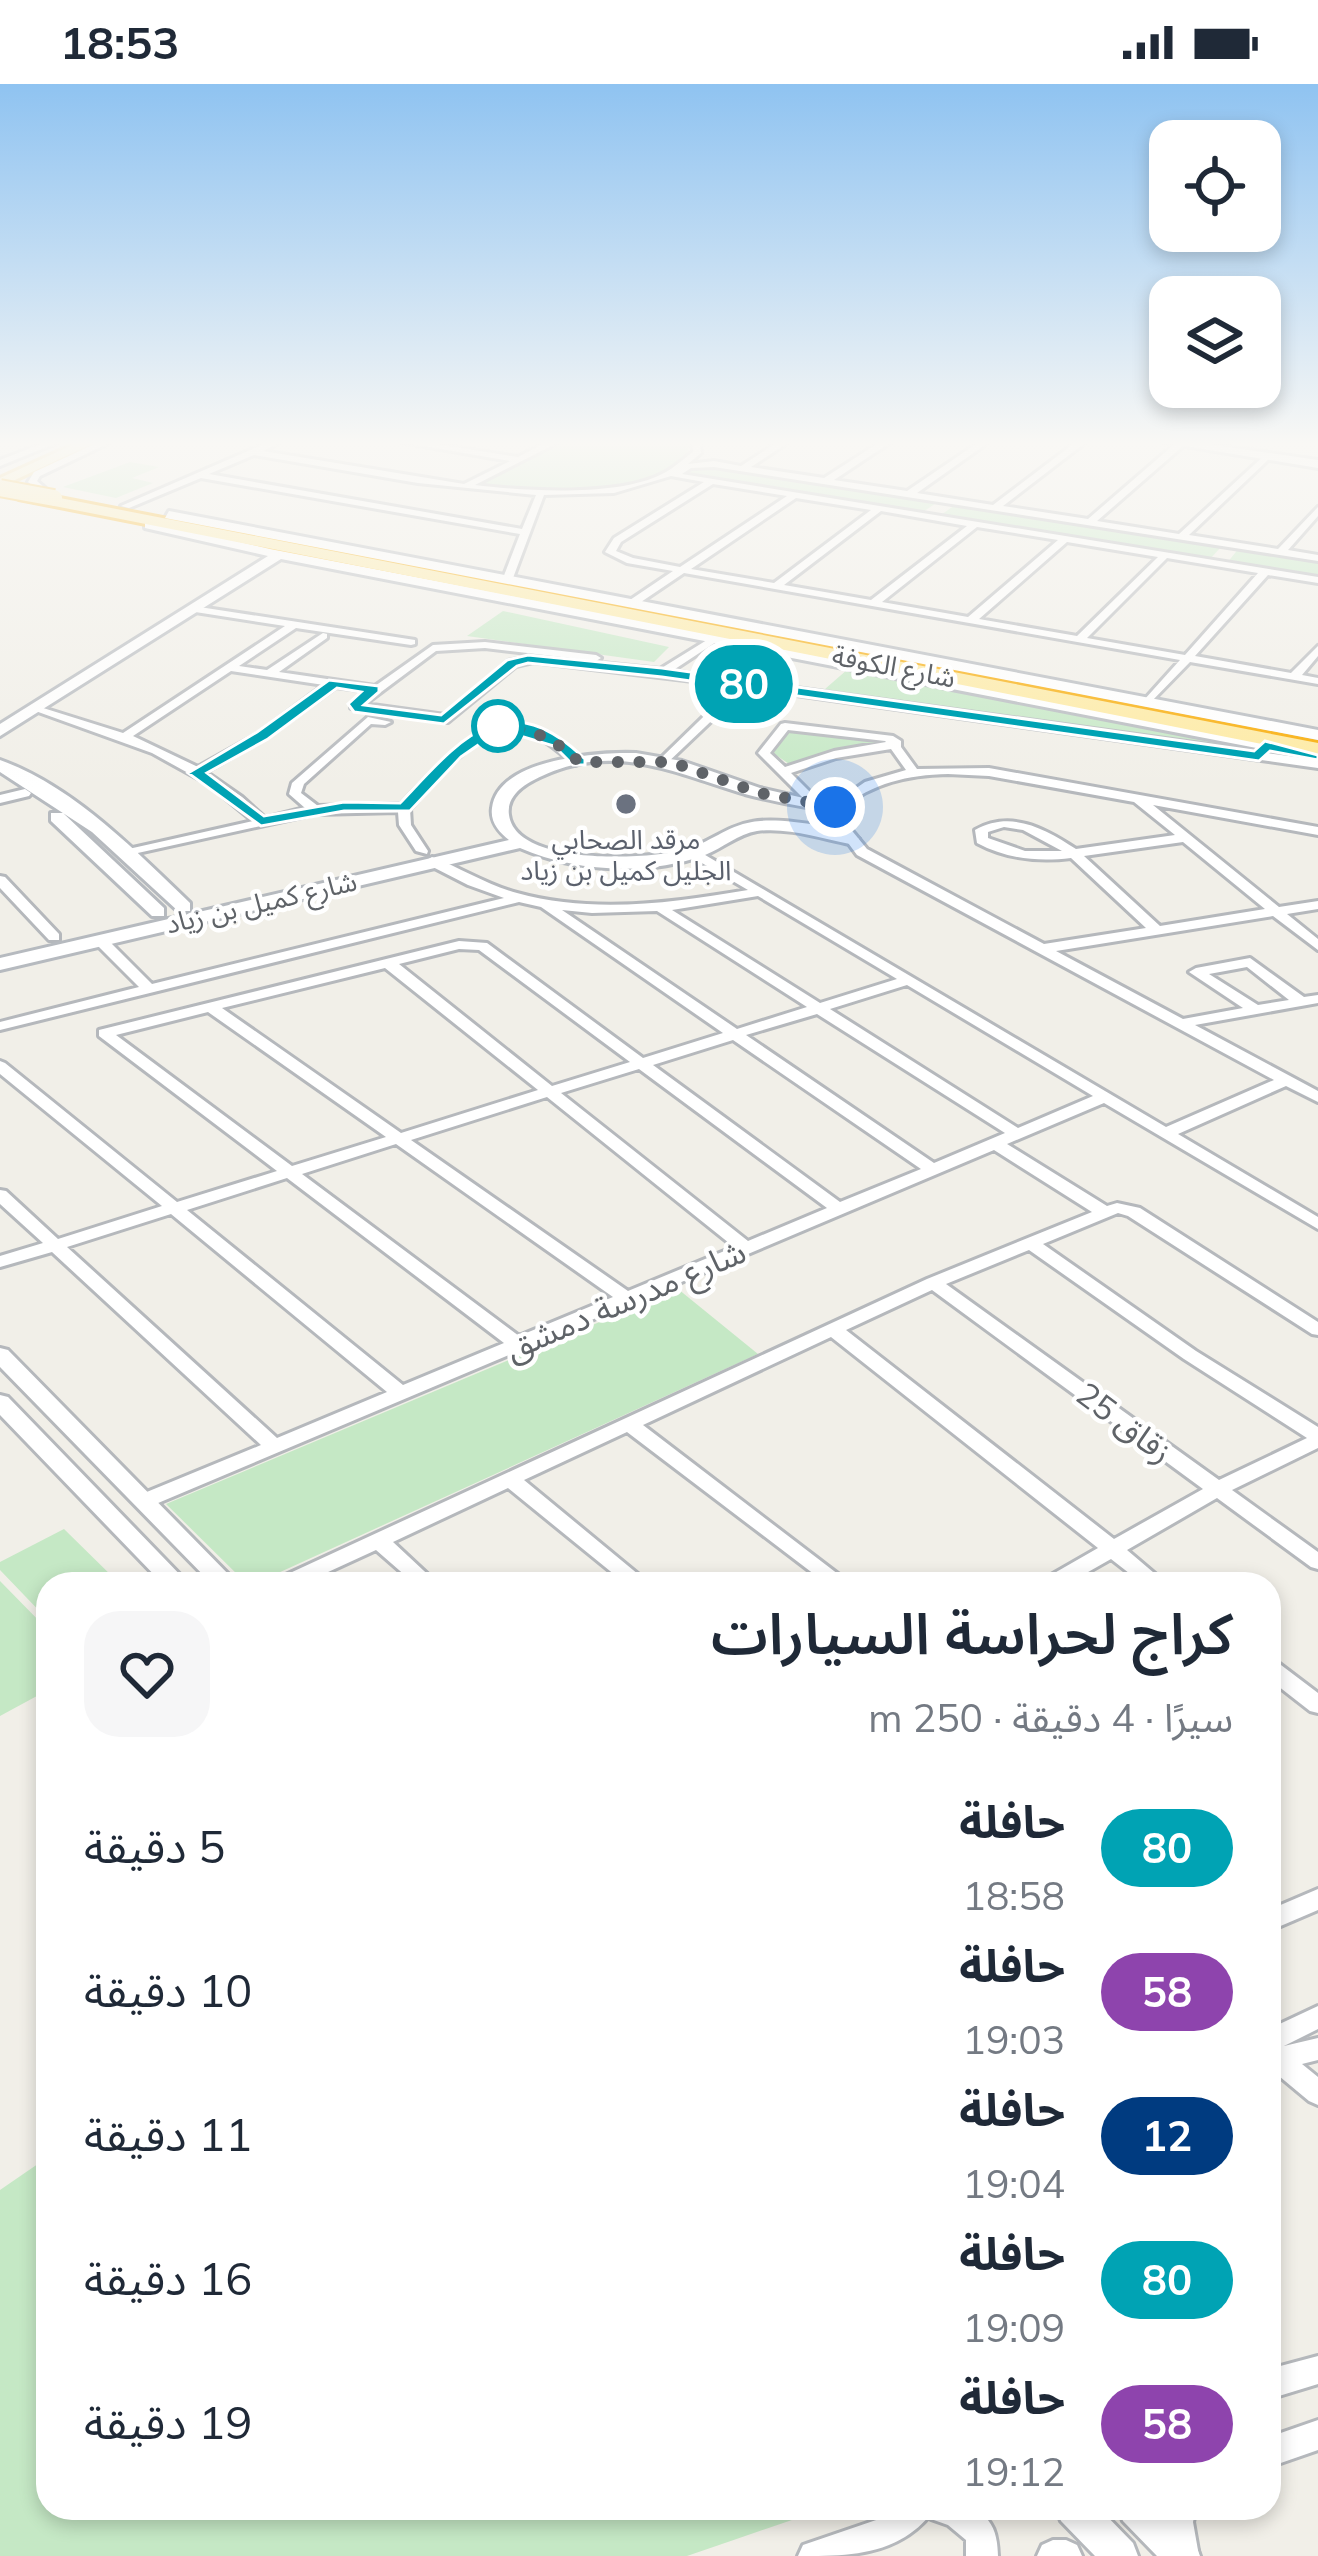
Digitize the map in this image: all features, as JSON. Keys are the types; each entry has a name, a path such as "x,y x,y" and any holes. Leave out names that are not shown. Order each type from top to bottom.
{"highway":[{"name":"شارع الكوفة","path":"334,557 543,602 1014,682"},
{"name":"شارع الكوفة","path":"370,557 1014,682 1316,747"},
{"path":"374,558 394,557"},
{"path":"568,596 603,596"},
{"path":"976,689 1014,682"},
{"path":"1282,728 1316,747"}],"main road":[{"path":"7,723 36,709 270,557"},
{"path":"7,723 270,557"},
{"path":"294,557 543,602 1262,751 1316,747"},
{"path":"407,557 1014,682 1282,728"},
{"path":"825,805 760,793 664,761 579,762 539,773 510,790 500,803 500,817 516,836 558,855 603,862 695,853 738,831 764,825 850,839"},
{"path":"0,765 40,786 184,907"},
{"path":"0,780 104,840 158,912"},
{"name":"شارع كميل بن زياد","path":"0,964 263,895 516,836"},
{"name":"شارع كميل بن زياد","path":"0,950 158,912 263,895"}],"street":[{"path":"508,578 515,557"},
{"path":"623,557 1318,681"},
{"path":"634,602 703,557"},
{"path":"776,586 814,557"},
{"path":"874,603 933,557"},
{"path":"970,620 1044,557"},
{"path":"1080,640 1163,557"},
{"path":"1172,557 1318,580"},
{"path":"1214,564 1221,557"},
{"path":"1148,702 1265,572"},
{"path":"193,609 411,641"},
{"path":"124,737 295,624"},
{"path":"269,674 323,636"},
{"path":"662,673 715,638"},
{"path":"596,658 485,645 433,648 356,707 439,720 454,716 518,660 662,673 1262,751"},
{"path":"1294,677 1318,649"},
{"path":"230,668 374,689"},
{"path":"196,773 263,735 334,683"},
{"path":"664,761 744,684"},
{"path":"36,709 124,737 196,773 261,821"},
{"path":"315,810 295,794 298,783 368,720 479,734"},
{"path":"104,840 315,810 404,808 479,734 498,726 521,728 560,743 579,762"},
{"path":"913,772 897,744 880,735 785,726 764,753 825,805 862,852 1314,1093"},
{"path":"783,772 834,755 897,744"},
{"path":"825,805 855,788 913,772 989,772 1318,831"},
{"path":"0,799 25,793"},
{"path":"1137,798 1318,946"},
{"path":"404,808 405,825 427,856 473,885 515,899 547,906 663,910 760,892"},
{"path":"1156,930 1071,854 1051,835 1027,825 998,823 980,831 982,840 1003,850 1045,857 1071,854 1184,838"},
{"path":"695,853 1318,1224"},
{"path":"0,880 54,938"},
{"path":"0,1026 515,899"},
{"path":"1046,948 1318,905"},
{"path":"547,906 932,1169"},
{"path":"663,910 1017,1134"},
{"path":"427,921 458,945"},
{"path":"101,941 149,989"},
{"path":"518,1344 104,1033 458,945 482,946 839,1209"},
{"path":"387,962 746,1248"},
{"path":"1256,1010 1196,972 1250,962 1309,1000"},
{"path":"0,1262 910,980"},
{"path":"1183,1023 1309,1000"},
{"path":"210,1006 626,1298"},
{"path":"0,1066 401,1393"},
{"path":"1166,1133 1286,1080"},
{"name":"شارع مدرسة دمشق","path":"144,1501 1105,1097"},
{"path":"994,1143 1104,1212"},
{"path":"0,1195 274,1446"},
{"path":"311,1572 933,1283 1117,1208 1134,1212 1318,1330"},
{"path":"1030,1244 1318,1438"},
{"name":"زقاق 25","path":"933,1283 1318,1562"},
{"path":"835,1330 1141,1572"},
{"path":"0,1355 214,1572"},
{"path":"0,1402 165,1572"},
{"path":"627,1423 825,1572"},
{"path":"1071,1572 1318,1438"},
{"path":"512,1480 625,1572"},
{"path":"379,1541 414,1572"},
{"path":"1281,1677 1318,1706"},
{"path":"1281,1911 1318,1899"},
{"path":"1281,2047 1318,2017"},
{"path":"1281,2053 1318,2050"},
{"path":"1281,2062 1318,2093"},
{"path":"1281,2381 1318,2370"},
{"path":"1281,2448 1318,2435"},
{"path":"814,2556 891,2530 903,2520"},
{"path":"966,2520 981,2533 982,2556"},
{"path":"1086,2520 1120,2556"},
{"path":"1148,2520 1182,2556"},
{"path":"1178,2520 1182,2556"},
{"path":"1053,2556 1066,2556"}],"green space":[{"path":"1232,557 1318,560 1318,578 1227,563"},
{"path":"503,611 669,647 654,662 467,636"},
{"path":"848,669 1256,746 1250,753 825,689"},
{"path":"791,729 878,737 886,743 792,766 773,753"},
{"path":"678,1289 758,1354 280,1572 235,1572 166,1504"},
{"path":"64,1529 108,1572 36,1572 36,1608 0,1570 0,1562"},
{"path":"0,1581 36,1618 36,1696 0,1716"},
{"path":"36,2165 36,2520 792,2520 687,2556 0,2556 0,2190"}],"bus line":[{"name":"80","path":"579,762 560,743 521,728 498,726 479,734 455,754 404,808 344,806 261,821 196,773 263,735 334,683 374,689 355,704 359,709 444,720 512,663 528,659 662,673 1259,756 1265,745 1318,755"}],"place":[{"name":"مرقد الصحابي الجليل كميل بن زياد","path":"626,804"}],"route":[{"path":"498,726 521,728 560,743 579,762 671,762 760,793 835,807"}]}
